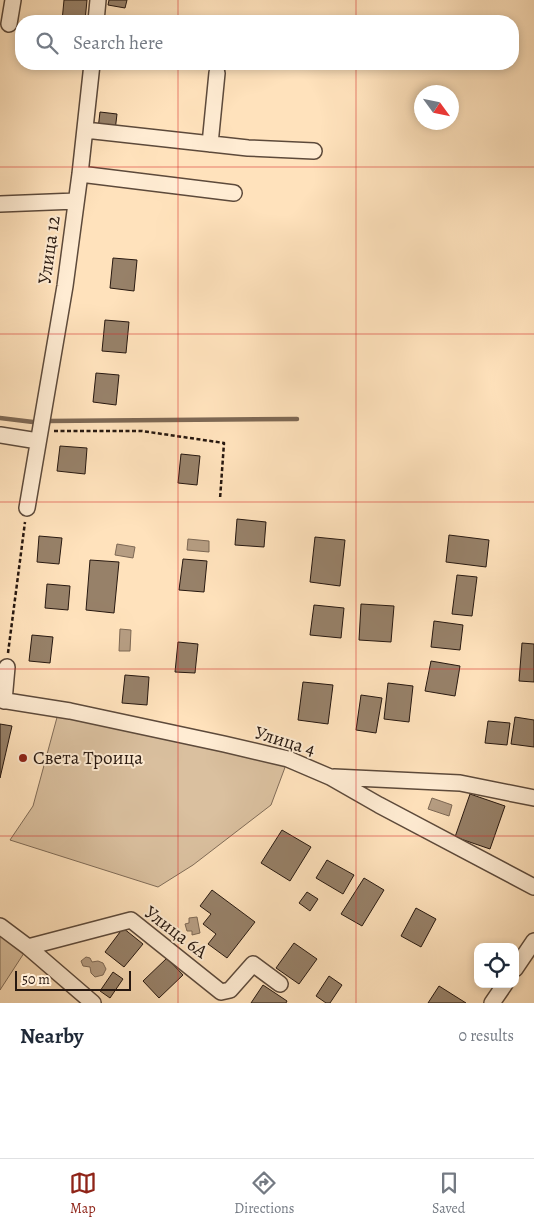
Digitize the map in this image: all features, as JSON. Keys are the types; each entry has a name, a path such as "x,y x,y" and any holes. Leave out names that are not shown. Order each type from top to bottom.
{"street":[{"path":"9,24 13,0"},
{"path":"97,15 98,0"},
{"name":"Улица 12","path":"27,508 65,286 91,70"},
{"path":"210,144 217,73"},
{"path":"85,130 210,144 314,151"},
{"path":"80,174 234,194"},
{"path":"0,204 76,201"},
{"path":"0,435 39,436"},
{"path":"2,700 7,667"},
{"name":"Улица 4","path":"2,700 70,711 288,759 330,777 534,887"},
{"path":"330,777 460,783 534,798"},
{"name":"Улица 6A","path":"28,948 131,920 221,992 230,990 253,964 280,984"},
{"path":"0,926 89,1002"},
{"path":"519,963 534,941"},
{"path":"492,1003 502,988"}],"path":[{"path":"39,436 142,430 224,443 220,499"},
{"path":"7,667 27,508"}],"shaded area":[{"path":"188,539 209,541 209,552 187,550"},
{"path":"117,544 135,547 133,558 115,555"},
{"path":"120,629 131,630 130,651 119,651"},
{"path":"59,710 287,762 271,805 193,865 158,887 10,840 33,806"},
{"path":"432,798 452,805 449,816 428,809"},
{"path":"197,917 200,933 192,935 192,931 187,931 185,924 189,923 189,918"},
{"path":"0,932 26,950 0,990"},
{"path":"86,957 90,958 92,962 98,961 103,963 106,969 103,975 95,977 91,973 90,967 83,966 81,961"}],"building":[{"path":"64,0 87,0 86,15 63,15"},
{"path":"109,0 127,0 125,8 108,5"},
{"path":"100,112 117,114 115,131 98,129"},
{"path":"113,258 137,260 134,291 110,288"},
{"path":"105,320 129,322 126,353 102,351"},
{"path":"96,373 119,375 116,405 93,402"},
{"path":"60,446 87,448 85,474 57,471"},
{"path":"181,454 200,456 197,485 178,483"},
{"path":"237,519 266,522 264,547 235,545"},
{"path":"449,535 489,540 486,567 446,562"},
{"path":"39,536 62,538 59,564 37,562"},
{"path":"315,537 345,540 340,586 310,582"},
{"path":"183,559 207,561 204,592 179,590"},
{"path":"90,560 119,562 114,613 86,610"},
{"path":"457,575 477,577 472,616 452,614"},
{"path":"47,584 70,586 68,610 45,608"},
{"path":"361,604 394,606 391,642 359,640"},
{"path":"314,605 344,608 341,638 310,635"},
{"path":"434,621 463,625 460,650 431,647"},
{"path":"32,635 53,637 50,663 29,661"},
{"path":"178,642 198,644 195,673 175,672"},
{"path":"522,643 534,644 534,682 519,681"},
{"path":"431,661 460,666 455,696 425,691"},
{"path":"125,675 149,677 147,705 122,703"},
{"path":"303,682 333,685 328,724 298,720"},
{"path":"388,683 413,686 409,722 384,719"},
{"path":"361,695 382,698 376,733 356,730"},
{"path":"515,717 534,720 534,747 511,744"},
{"path":"488,721 510,723 507,745 485,743"},
{"path":"0,724 12,726 0,778"},
{"path":"470,794 505,806 490,849 455,837"},
{"path":"282,830 311,847 290,881 261,863"},
{"path":"327,860 354,875 343,894 316,878"},
{"path":"364,878 384,890 362,926 341,914"},
{"path":"212,890 255,922 227,958 208,944 216,934 203,924 211,914 200,906"},
{"path":"307,892 318,899 310,911 299,903"},
{"path":"416,908 436,919 421,947 401,936"},
{"path":"123,928 143,944 124,967 105,952"},
{"path":"294,943 317,959 299,984 276,968"},
{"path":"167,958 183,975 159,998 143,981"},
{"path":"113,972 123,979 110,998 100,991"},
{"path":"329,976 342,985 330,1003 326,1003 316,996"},
{"path":"263,985 287,1001 286,1003 251,1003"},
{"path":"439,986 466,1003 428,1003"}],"waterway":[{"path":"0,418 33,422"},
{"path":"47,421 297,419"}],"place":[{"name":"Света Троица","path":"23,758"}]}
